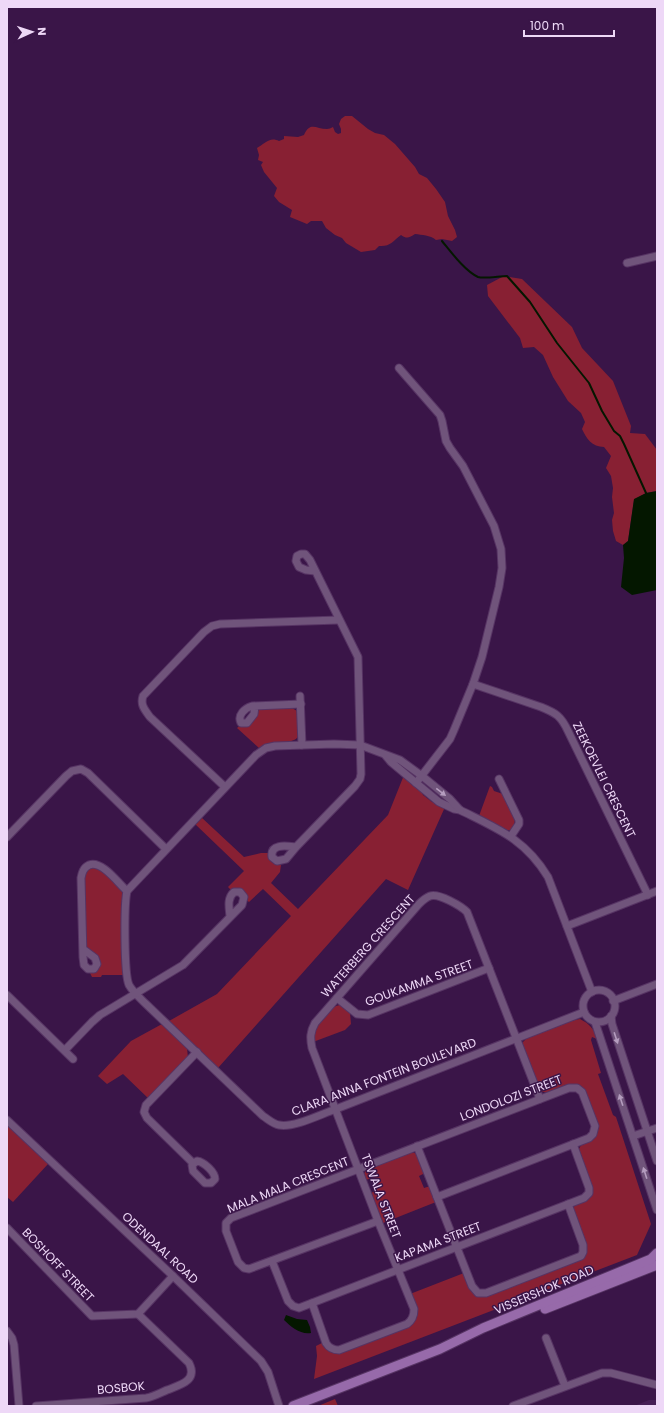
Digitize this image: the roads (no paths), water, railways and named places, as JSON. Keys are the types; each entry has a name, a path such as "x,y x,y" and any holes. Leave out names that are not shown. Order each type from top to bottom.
{"main road":[{"name":"VISSERSHOK ROAD","path":"440,1349 482,1328 651,1259 657,1253"},
{"name":"VISSERSHOK ROAD","path":"293,1406 657,1265"}],"street":[{"path":"627,263 657,256"},
{"path":"399,368 440,415 446,441 463,466 494,526 500,540 502,558 499,587 482,657 473,684 450,739 416,783"},
{"path":"296,847 355,786 360,779 361,774 358,661 315,571"},
{"path":"225,788 150,717 143,706 143,696 204,632 212,626 220,624 339,620"},
{"name":"ZEEKOEVLEI CRESCENT","path":"473,684 541,707 560,717 572,738 648,895"},
{"path":"300,696 302,745"},
{"path":"255,706 301,704"},
{"path":"83,949 81,878 83,870 89,865 98,865 105,869 127,891 256,755 266,748 275,746 334,744 360,746 386,756 393,756 422,776 460,810"},
{"path":"386,756 391,762 439,802 454,809 460,810 512,836 540,863 548,876 592,992"},
{"path":"7,837 66,776 75,770 81,769 88,773 166,849"},
{"path":"499,779 519,820 512,836"},
{"name":"CLARA ANNA FONTEIN BOULEVARD","path":"127,891 125,903 126,972 129,985 264,1117 279,1125 298,1123 336,1109 584,1012"},
{"path":"567,926 657,891"},
{"name":"WATERBERG CRESCENT","path":"336,1109 312,1048 310,1037 312,1028 419,904 427,898 433,896 444,898 467,912 540,1099"},
{"path":"65,1050 92,1022 109,1009 183,965 230,916"},
{"name":"GOUKAMMA STREET","path":"337,998 357,1014 368,1015 490,968"},
{"path":"613,1001 657,984"},
{"path":"611,1016 604,1021 595,1022 588,1018 584,1012 584,1000 592,992 600,991 606,993 613,1001 614,1009 611,1016 612,1024 657,1161"},
{"path":"7,995 73,1059"},
{"path":"595,1022 657,1210"},
{"path":"193,1163 147,1118 144,1110 146,1106 197,1052"},
{"name":"LONDOLOZI STREET","path":"359,1168 572,1087 577,1088 582,1092 595,1129 589,1138 437,1197"},
{"name":"TSWALA STREET","path":"312,1303 326,1343 334,1350 339,1350 407,1324 413,1318 414,1309 378,1220 336,1109"},
{"name":"ODENDAAL ROAD","path":"7,1120 174,1276 261,1361 268,1372 279,1406"},
{"path":"633,1136 657,1128"},
{"name":"KAPAMA STREET","path":"272,1261 288,1301 291,1305 299,1308 584,1198 589,1190 589,1185 573,1144"},
{"path":"417,1146 473,1289 478,1293 486,1294 581,1256 584,1247 568,1204"},
{"name":"MALA MALA CRESCENT","path":"359,1168 231,1218 227,1221 225,1228 238,1262 246,1269 272,1261 378,1220"},
{"name":"BOSHOFF STREET","path":"7,1228 92,1316 138,1314"},
{"path":"138,1314 174,1276"},
{"name":"BOSBOK","path":"36,1406 150,1397 186,1382 191,1374 189,1362 138,1314"},
{"path":"7,1331 12,1338 14,1345 19,1406"},
{"path":"546,1338 565,1386"},
{"path":"513,1406 606,1372 657,1386"}],"waterway":[{"path":"442,241 458,261 473,274 481,278 507,276 530,302 557,343 589,383 602,411 614,431 620,436 646,493"}]}
